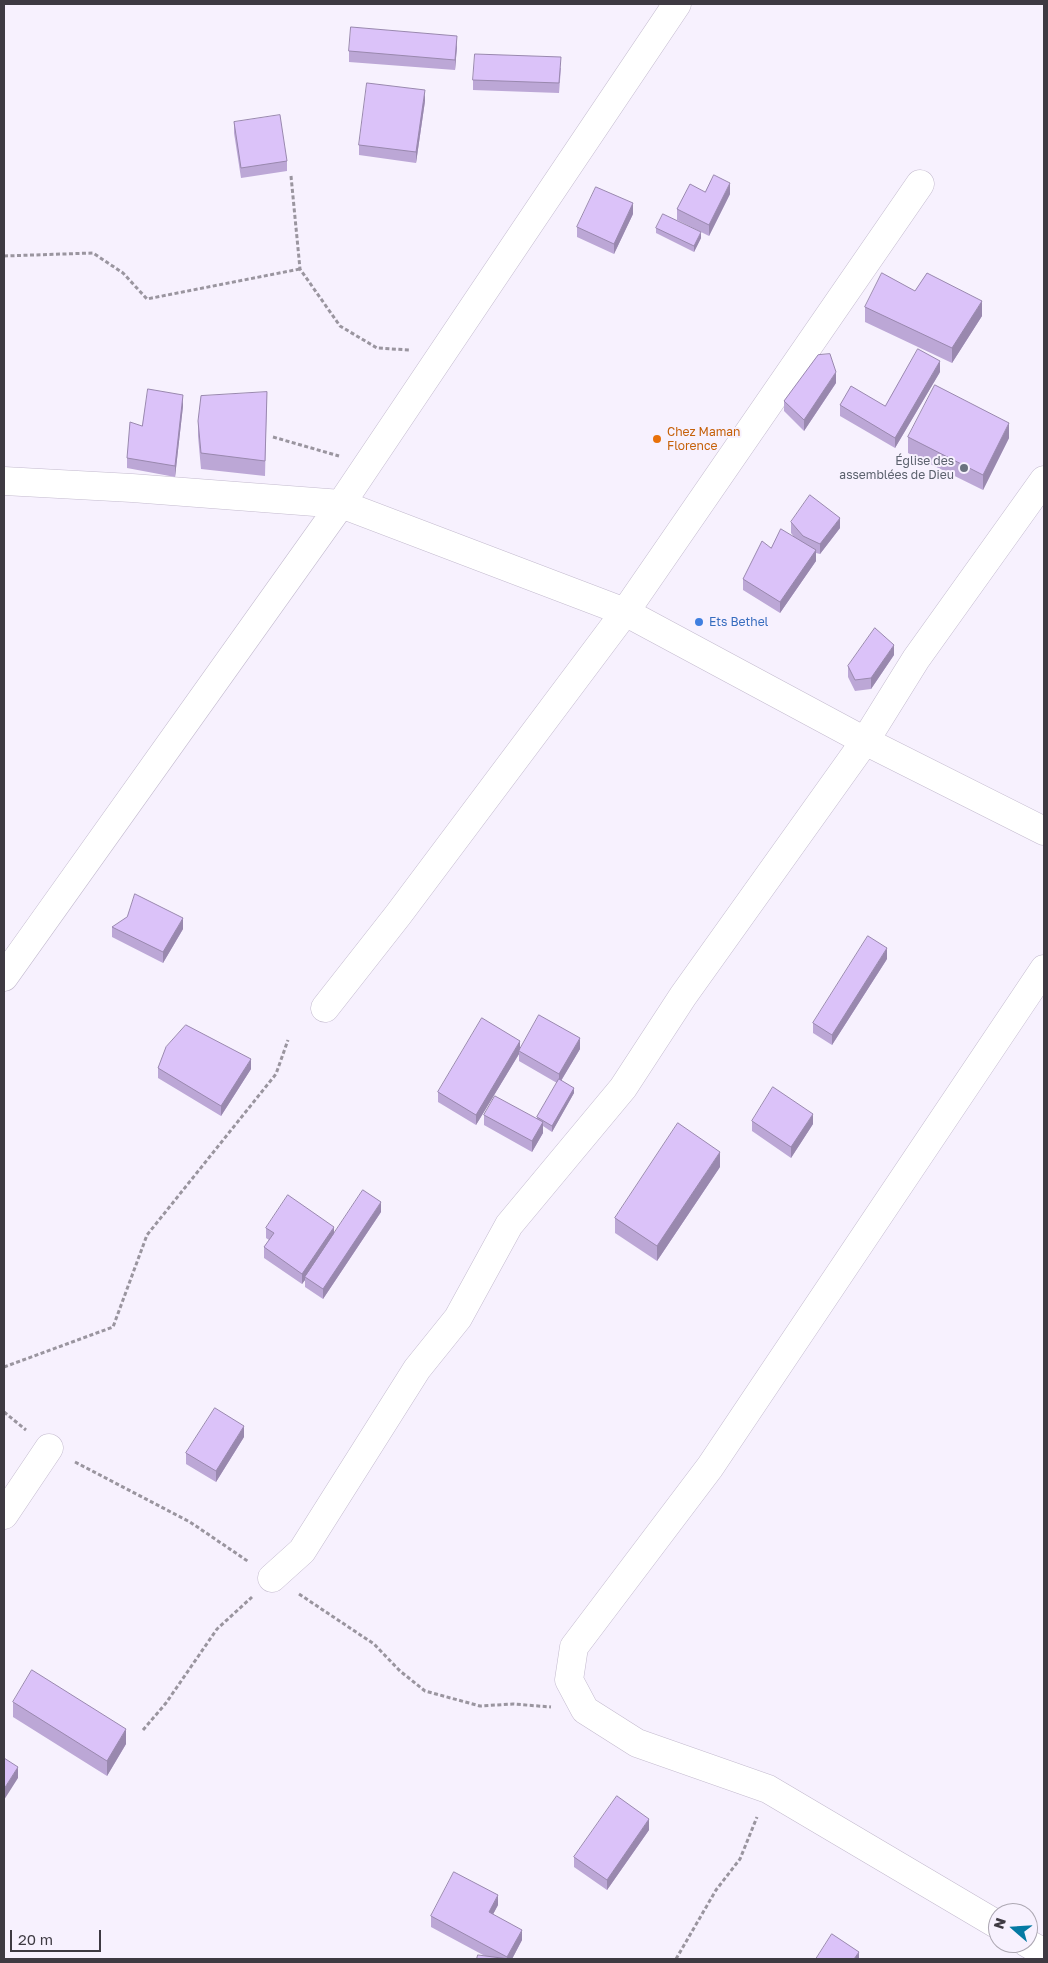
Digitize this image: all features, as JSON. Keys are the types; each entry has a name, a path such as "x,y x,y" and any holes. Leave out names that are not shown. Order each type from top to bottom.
{"street":[{"path":"4,977 341,504 677,4"},
{"path":"325,1008 398,915 624,612 920,184"},
{"path":"272,1578 302,1551 417,1369 458,1318 509,1225 623,1088 683,996 865,741 916,659 1044,480"},
{"path":"4,482 132,488 341,504 624,612 865,741 1044,831"},
{"path":"988,1920 768,1789 638,1743 584,1710 569,1680 574,1647 710,1467 1044,969"},
{"path":"4,1515 49,1448"}],"path":[{"path":"291,176 300,269 340,326 377,348 406,350 446,347"},
{"path":"4,256 93,253 123,273 147,299 300,269"},
{"path":"273,437 347,458"},
{"path":"4,1367 113,1327 147,1235 276,1074 288,1040"},
{"path":"4,1412 49,1448 190,1522 374,1644 400,1671 425,1691 480,1706 512,1704 584,1710"},
{"path":"143,1730 166,1704 217,1628 272,1578"},
{"path":"676,1959 716,1890 740,1859 768,1789"}],"building":[{"path":"351,27 457,36 455,60 349,51"},
{"path":"475,54 561,57 559,83 473,80"},
{"path":"367,83 425,90 416,152 359,145"},
{"path":"280,115 287,161 241,168 234,122"},
{"path":"714,175 730,183 709,225 677,209 690,184 705,192"},
{"path":"596,187 633,203 614,244 577,227"},
{"path":"663,214 701,232 694,246 656,228"},
{"path":"882,273 915,291 927,273 982,301 952,348 865,307"},
{"path":"918,349 940,361 895,438 840,405 851,386 885,406"},
{"path":"830,354 836,372 804,420 784,401 818,355"},
{"path":"935,385 1009,423 983,475 908,437"},
{"path":"148,389 183,395 175,466 127,458 130,422 142,426"},
{"path":"267,392 265,461 201,453 198,421 201,396"},
{"path":"810,495 840,518 820,544 803,536 791,522"},
{"path":"781,529 816,550 780,602 743,579 762,541 771,548"},
{"path":"875,628 894,645 871,678 855,680 848,666"},
{"path":"135,894 183,918 163,952 112,927 127,917"},
{"path":"868,936 887,948 832,1035 813,1023"},
{"path":"539,1015 580,1038 559,1074 519,1051"},
{"path":"482,1018 520,1041 476,1115 438,1092"},
{"path":"186,1025 251,1059 221,1106 158,1068 166,1047"},
{"path":"559,1079 574,1088 552,1126 537,1117"},
{"path":"773,1087 813,1114 791,1147 752,1121"},
{"path":"495,1096 543,1122 532,1141 484,1115"},
{"path":"678,1123 720,1152 657,1246 615,1218"},
{"path":"363,1190 381,1202 323,1289 305,1277"},
{"path":"288,1195 334,1227 302,1274 264,1247 274,1233 266,1228"},
{"path":"215,1408 244,1426 216,1471 186,1453"},
{"path":"32,1670 126,1729 107,1761 13,1702"},
{"path":"4,1758 18,1767 4,1789"},
{"path":"617,1796 649,1819 607,1880 574,1857"},
{"path":"454,1872 498,1895 489,1912 522,1930 507,1957 431,1916"},
{"path":"832,1934 859,1952 854,1959 816,1959"},
{"path":"478,1955 509,1959 477,1959"}],"place":[{"name":"Chez Maman Florence","path":"657,439"},
{"name":"Église des assemblées de Dieu","path":"964,468"},
{"name":"Ets Bethel","path":"699,622"}]}
